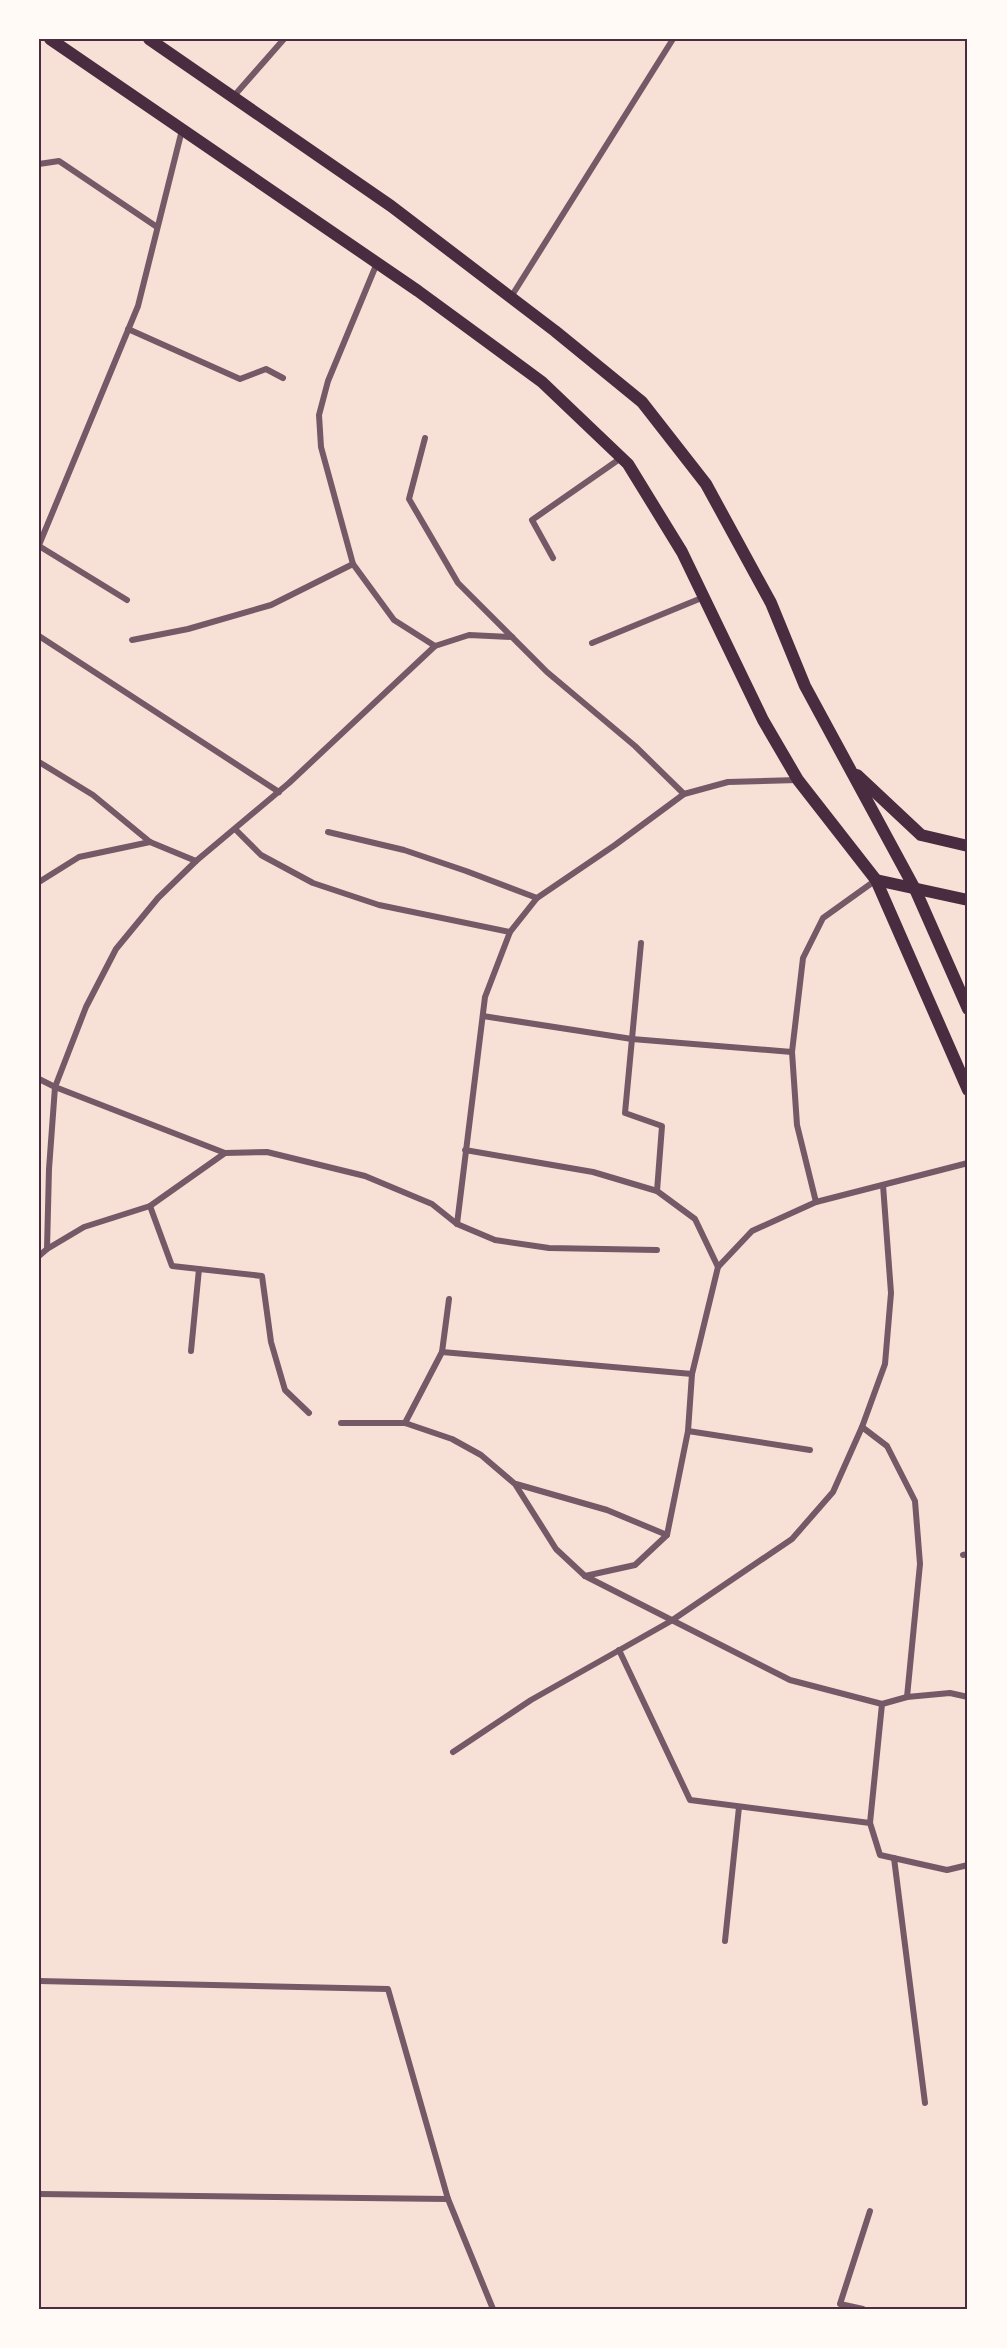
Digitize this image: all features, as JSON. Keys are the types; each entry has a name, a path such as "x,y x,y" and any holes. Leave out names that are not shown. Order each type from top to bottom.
{"main road":[{"path":"50,39 377,263 542,382 628,464 682,552 763,720 798,780 876,880 968,1089"},
{"path":"149,39 391,206 511,297 642,402 706,484 771,603 805,686 915,889 968,1009"},
{"path":"847,766 921,835 968,846"},
{"path":"876,880 968,900"}],"street":[{"path":"233,97 284,39"},
{"path":"511,297 673,39"},
{"path":"127,600 39,545 138,306 182,130"},
{"path":"39,164 59,161 157,227"},
{"path":"377,263 328,381 319,415 321,447 353,564 393,620 435,646"},
{"path":"128,329 240,379 266,369 283,378"},
{"path":"425,438 409,499 458,583 547,672 635,746 684,794"},
{"path":"553,558 532,520 621,458"},
{"path":"132,640 188,629 271,605 353,564"},
{"path":"592,643 704,597"},
{"path":"47,1249 49,1169 55,1087 86,1007 116,949 158,898 196,861 279,792 435,646 469,635 513,637"},
{"path":"39,636 279,792"},
{"path":"39,762 93,795 150,842 196,861"},
{"path":"457,1224 485,997 510,932 537,898 684,794 728,782 798,780"},
{"path":"235,829 261,855 313,884 379,905 510,932"},
{"path":"328,832 404,850 537,898"},
{"path":"39,882 79,857 150,842"},
{"path":"816,1203 797,1125 792,1052 803,958 824,918 876,880"},
{"path":"641,944 626,1113 662,1126 657,1191"},
{"path":"483,1016 632,1039 792,1052"},
{"path":"39,1079 225,1153 267,1152 365,1176 432,1204 457,1224 495,1240 549,1248 657,1250"},
{"path":"465,1150 593,1172 657,1191 695,1220 718,1266"},
{"path":"39,1256 84,1227 150,1206 225,1153"},
{"path":"585,1576 634,1565 667,1535 688,1431 692,1374 718,1266 752,1230 816,1203 968,1163"},
{"path":"453,1752 531,1700 671,1621 792,1539 833,1492 862,1427 885,1364 891,1293 883,1185"},
{"path":"150,1206 172,1266 262,1276 272,1342 285,1390 309,1413"},
{"path":"191,1351 199,1269"},
{"path":"405,1423 442,1352 449,1299"},
{"path":"442,1352 692,1374"},
{"path":"341,1423 405,1423 452,1439 481,1455 515,1484 556,1549 585,1576 790,1680 882,1704 907,1697 950,1693 968,1697"},
{"path":"862,1427 887,1446 915,1501 920,1564 907,1697"},
{"path":"688,1431 810,1450"},
{"path":"515,1484 607,1510 667,1535"},
{"path":"620,1650 690,1800 870,1823"},
{"path":"882,1704 870,1823 880,1855 947,1870 968,1865"},
{"path":"725,1941 739,1807"},
{"path":"894,1858 925,2103"},
{"path":"39,1981 388,1989 448,2199 493,2309"},
{"path":"39,2194 448,2199"},
{"path":"863,2309 840,2304 870,2211"}]}
